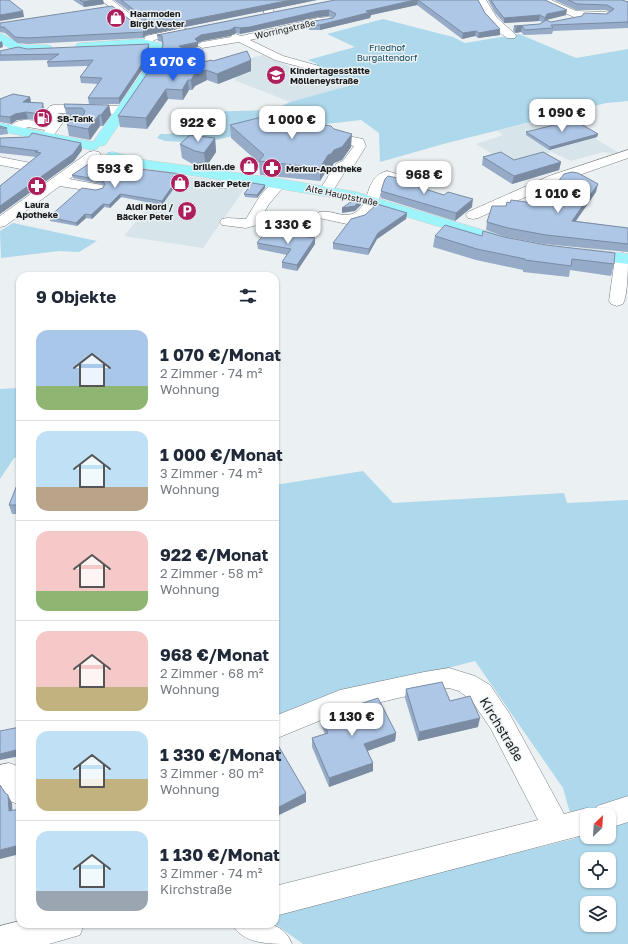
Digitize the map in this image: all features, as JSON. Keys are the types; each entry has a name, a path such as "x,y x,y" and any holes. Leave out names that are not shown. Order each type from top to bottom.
{"main road":[{"path":"0,36 8,44 19,49 56,48"},
{"path":"70,48 147,43 157,45 158,49 156,58 146,75 112,126 107,130 95,147"},
{"path":"16,126 54,132 95,147 120,148 112,126"},
{"name":"Alte Hauptstraße","path":"120,148 132,162 151,164 227,181 281,184 326,191 372,201 461,230 503,242 524,246"},
{"path":"568,252 626,259"}],"street":[{"path":"106,0 140,26"},
{"name":"Worringstraße","path":"256,17 274,13 263,0"},
{"path":"481,0 487,12 500,28 511,36"},
{"path":"543,0 574,14 606,15"},
{"path":"99,9 114,7"},
{"path":"565,20 577,18 574,14"},
{"name":"Worringstraße","path":"241,39 318,21 329,20"},
{"path":"500,28 518,27"},
{"path":"147,43 150,38 194,29"},
{"name":"Worringstraße","path":"227,32 279,58 315,68"},
{"path":"202,45 241,39"},
{"path":"251,45 274,39"},
{"path":"0,52 19,49"},
{"path":"146,75 161,74"},
{"path":"54,132 60,118 50,114 50,112 54,109 123,110"},
{"path":"16,126 54,132 70,123"},
{"path":"326,191 341,167 348,164 360,146 360,143 355,141 338,138"},
{"path":"0,140 26,139"},
{"path":"0,223 59,182 95,147"},
{"path":"473,215 554,179 628,154"},
{"path":"0,161 26,166"},
{"path":"324,215 347,220 355,219 370,207 373,191 382,173 419,185"},
{"path":"59,182 97,188"},
{"path":"227,222 246,224 252,222 263,203 275,188 281,184"},
{"path":"617,301 626,259"},
{"name":"Kirchstraße","path":"279,726 340,701 424,682 449,678 466,683 481,693 500,721 557,829"},
{"path":"0,777 9,775 16,786"},
{"path":"616,812 628,809"},
{"path":"279,900 580,822"},
{"path":"0,941 53,928"},
{"path":"253,928 277,944"}],"shaded area":[{"name":"Kindertagesstätte Mölleneystraße","path":"263,55 301,71 307,68 353,85 290,102 234,80 237,78 210,69"},
{"path":"529,123 549,126 570,137 586,133 619,153 612,154 603,152 571,161 552,152 520,162 504,155 494,155 476,144 503,135 497,131"},
{"path":"95,165 248,184 203,248 124,236 147,208 139,204 142,201 63,187"}],"green space":[{"name":"Friedhof Burgaltendorf","path":"383,19 453,37 465,43 519,34 576,58 628,49 628,101 606,103 447,143 380,162 379,133 361,120 318,125 273,126 204,143 165,141 157,138 160,134 170,134 186,127 181,124 196,117 197,112 274,110 290,102 352,85 308,68 317,64 308,60 355,47 327,34"},
{"path":"13,223 97,241 79,252 59,251 1,258 0,231"},
{"path":"16,388 16,457 14,458 0,479 0,389"},
{"path":"363,471 393,503 564,493 567,503 628,500 628,944 303,944 279,927 279,911 577,838 563,788 475,661 340,696 279,721 279,484"}],"building":[{"path":"0,0 9,0 23,11 0,15"},
{"path":"80,0 95,0 83,2"},
{"path":"121,0 291,0 149,28 145,29 143,32 27,38 15,37 4,27 0,27 0,23 112,6 134,23 143,23 146,19"},
{"path":"335,0 415,0 366,11 371,12 320,25 309,25 308,22 333,18 336,14 329,10 318,11 250,27 235,27 230,30 201,35 195,39 198,42 179,46 201,58 157,63 163,45 162,36 157,35"},
{"path":"418,0 478,0 485,13 500,29 479,33 476,31 463,33"},
{"path":"491,0 545,0 567,10 547,14 545,18 540,15 504,18"},
{"path":"568,0 622,0 628,2 628,22 551,25 553,28 525,30 522,26 514,26 540,24 546,20 551,22 582,16 584,13 607,14 614,9 607,5 577,4"},
{"path":"149,44 142,64 119,98 88,98 102,78 80,77 93,60 47,62 59,54 0,55 0,51 18,47 27,49"},
{"path":"247,51 251,60 217,74 206,70 194,75 191,80 188,80 182,90 166,89 146,118 118,116 151,68 211,60 213,61"},
{"path":"13,94 30,97 23,102 43,103 41,114 26,112 15,114 10,117 0,116 0,99"},
{"path":"64,104 109,105 88,129 67,125 73,117 83,116 85,111 82,108 65,108"},
{"path":"262,117 282,118 331,126 334,129 352,134 342,147 334,150 328,155 320,168 259,161 264,155 230,125"},
{"path":"574,120 598,134 550,147 526,132"},
{"path":"32,133 81,143 73,154 0,206 0,186 41,153 35,152 38,151 0,146 0,138 29,137"},
{"path":"190,135 215,138 204,153 195,151 180,144"},
{"path":"501,152 514,160 543,152 561,162 514,176 483,157"},
{"path":"90,163 181,174 162,201 120,194 109,205 103,204 91,215 85,214 76,223 49,217 82,188 96,190 103,188 105,184 102,180 72,175"},
{"path":"409,172 427,178 426,179 407,173"},
{"path":"572,172 578,173 598,184 572,221 628,228 628,244 546,235 508,228 487,222 492,206 506,206 507,202 510,203 511,200 562,207 546,197 564,174"},
{"path":"388,176 416,182 412,185 444,195 448,192 473,199 456,213 381,191 385,179"},
{"path":"252,183 265,185 257,195 244,194"},
{"path":"357,198 361,199 355,206 342,208"},
{"path":"377,204 407,213 378,233 369,249 333,243 351,219 365,215"},
{"path":"445,225 482,236 483,231 504,237 546,245 615,253 614,264 572,259 571,266 525,260 477,249 435,236"},
{"path":"267,230 315,238 297,265 282,262 291,249 257,243"},
{"path":"16,488 16,505 9,505"},
{"path":"442,682 450,701 470,696 480,718 419,732 406,689"},
{"path":"378,698 396,733 364,744 373,763 329,778 312,738 328,733 321,717"},
{"path":"16,728 16,750 0,754 0,731"},
{"path":"279,747 306,793 279,807"},
{"path":"0,785 8,795 9,811 16,810 16,846 0,850"}],"place":[{"name":"Haarmoden Birgit Vester","path":"116,18"},
{"name":"Kindertagesstätte Mölleneystraße","path":"276,75"},
{"name":"SB-Tank","path":"43,118"},
{"name":"brillen.de","path":"249,166"},
{"name":"Merkur-Apotheke","path":"272,168"},
{"name":"Bäcker Peter","path":"180,183"},
{"name":"Laura Apotheke","path":"37,186"},
{"name":"Aldi Nord / Bäcker Peter","path":"187,211"}]}
